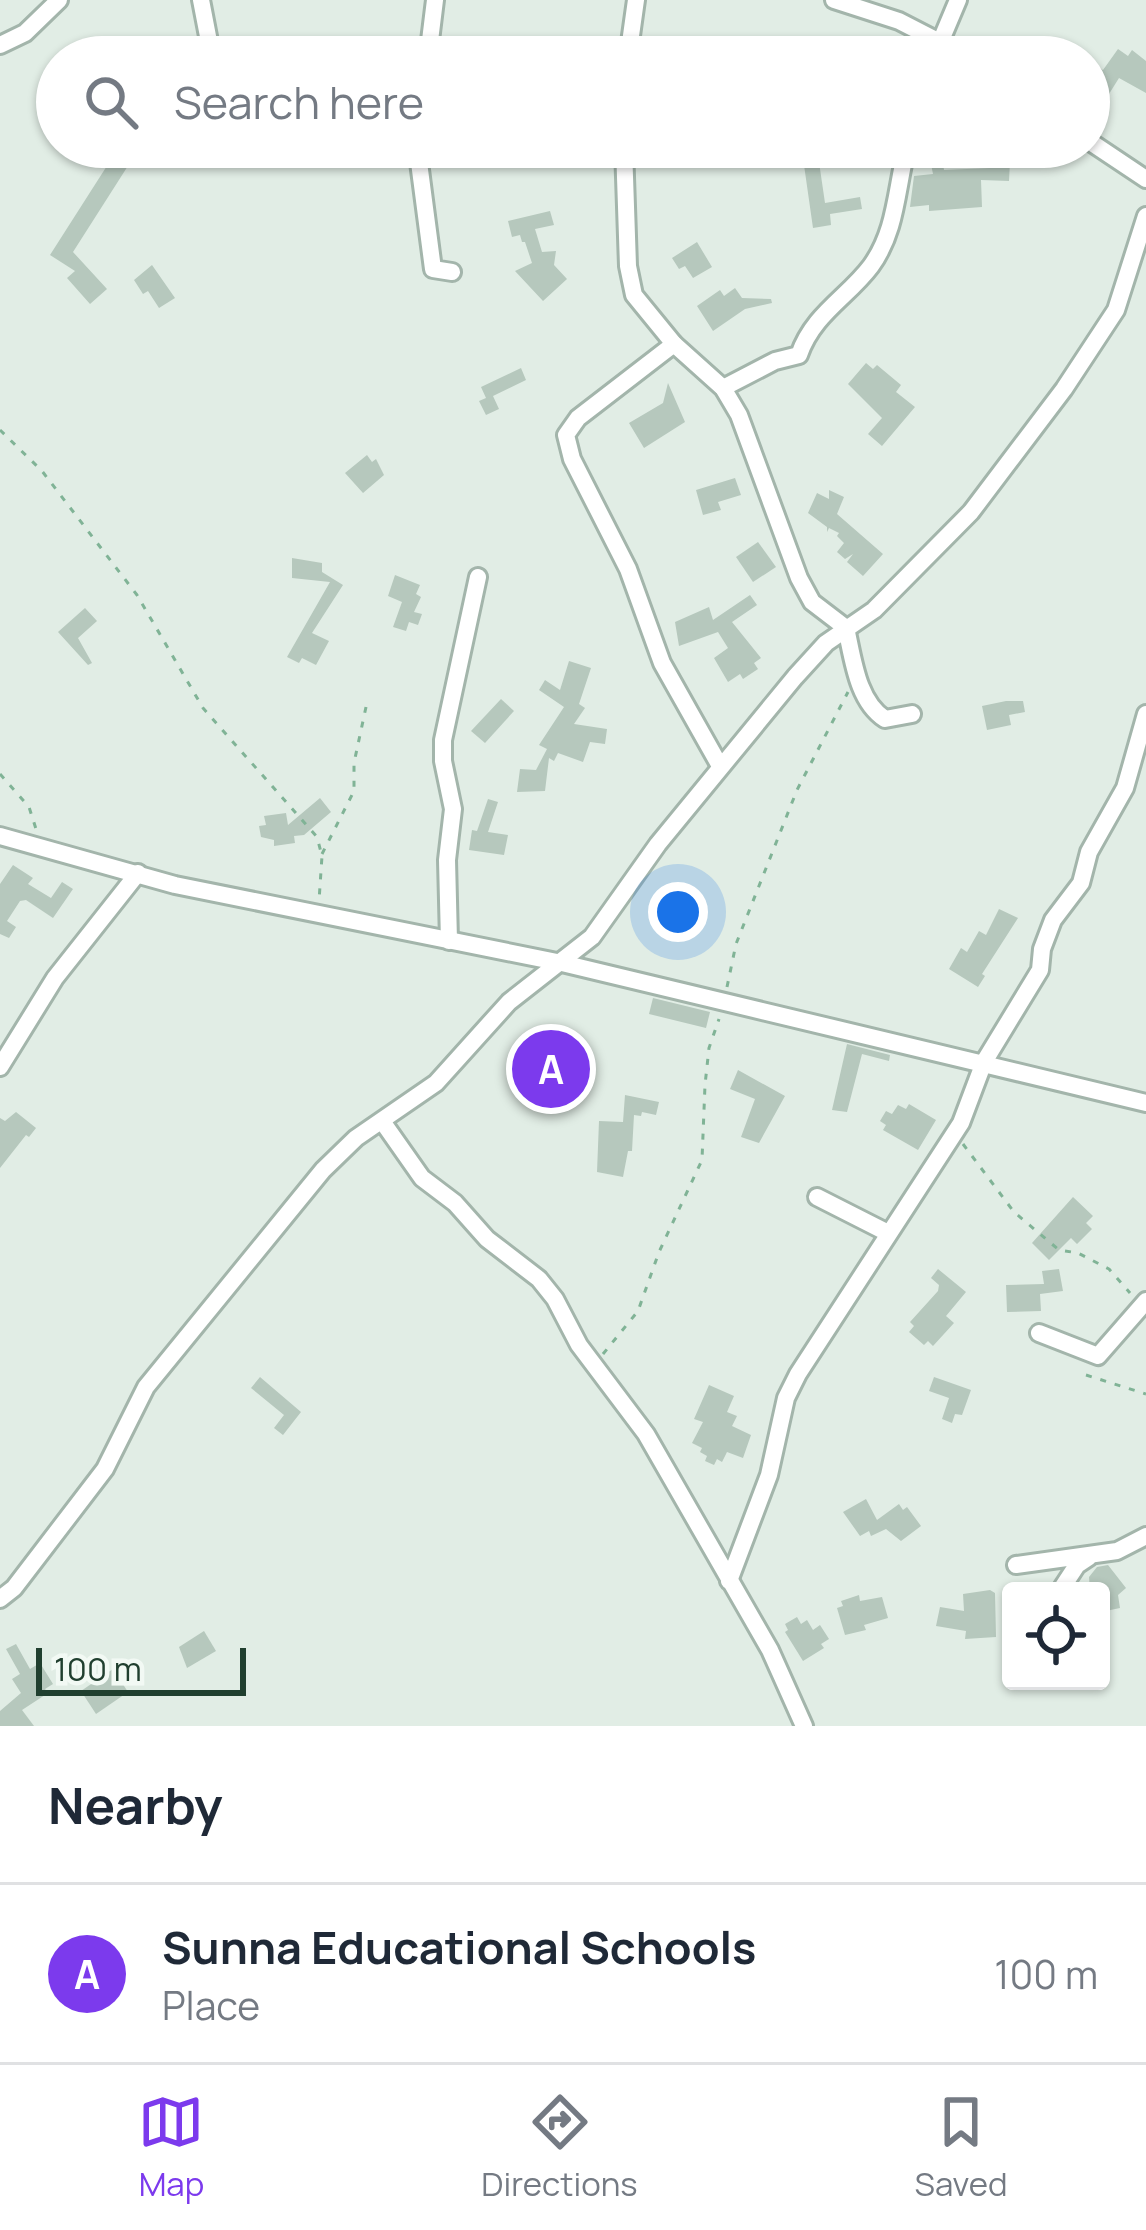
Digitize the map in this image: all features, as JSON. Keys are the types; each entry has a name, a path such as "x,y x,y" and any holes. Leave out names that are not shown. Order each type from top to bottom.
{"street":[{"path":"0,45 25,33 59,0"},
{"path":"201,0 208,36"},
{"path":"431,36 435,0"},
{"path":"631,36 636,0"},
{"path":"834,0 933,36"},
{"path":"940,36 958,0"},
{"path":"1110,156 1146,179"},
{"path":"420,168 433,269 452,272"},
{"path":"625,168 628,266 634,295 674,344 723,388 739,415 800,578 812,602 846,628 856,673 874,711 885,718 912,714"},
{"path":"723,388 775,361 799,355 804,340 839,295 868,269 891,225 903,168"},
{"path":"0,1599 14,1588 89,1491 116,1451 146,1387 339,1153 436,1083 509,1002 562,963 605,920 720,766 826,643 874,610 971,512 1116,310 1146,216"},
{"path":"674,344 578,418 566,435 572,459 628,569 662,663 720,766"},
{"path":"449,941 453,809 443,740 478,577"},
{"path":"728,1581 769,1475 786,1398 955,1133 985,1062 1040,970 1053,920 1081,883 1089,852 1125,788 1146,714"},
{"path":"0,836 175,885 562,963 1146,1103"},
{"path":"0,1067 55,978 138,873"},
{"path":"382,1121 422,1178 547,1288 646,1434 770,1650 803,1726"},
{"path":"818,1197 888,1233"},
{"path":"1039,1334 1098,1356 1142,1304"},
{"path":"1016,1565 1118,1551 1146,1536"},
{"path":"1066,1582 1090,1556"}],"path":[{"path":"0,430 42,471 137,595 203,708 317,837 322,856 319,915"},
{"path":"595,1365 638,1311 659,1252 702,1160 709,1048 736,944 796,790 856,673"},
{"path":"322,856 354,791 366,707"},
{"path":"0,774 29,807 45,847"},
{"path":"955,1133 1014,1212 1059,1250 1078,1253 1109,1269 1142,1304"},
{"path":"1086,1376 1146,1394"}],"building":[{"path":"1118,49 1128,56 1132,50 1146,61 1146,93 1119,78 1110,92 1110,60"},
{"path":"106,168 127,168 73,252 107,289 90,304 67,278 75,271 50,255"},
{"path":"804,168 820,168 825,203 860,197 862,209 830,214 831,225 813,228"},
{"path":"932,168 1010,168 1009,181 981,180 982,207 929,211 929,205 910,207 914,176 933,174"},
{"path":"550,211 554,225 535,229 542,252 556,251 554,265 567,279 543,301 515,271 532,263 520,235 512,237 508,221"},
{"path":"697,242 712,267 693,278 672,258"},
{"path":"152,265 175,298 159,308 134,280"},
{"path":"735,288 742,298 771,299 772,303 745,309 713,331 697,306 720,290 724,296"},
{"path":"866,363 873,369 877,365 901,385 896,392 915,407 882,446 868,434 882,418 848,384"},
{"path":"521,368 526,380 493,396 499,409 486,415 479,401 486,398 481,387"},
{"path":"668,383 685,422 644,448 629,423 663,403"},
{"path":"367,455 372,462 376,459 384,475 363,493 345,473"},
{"path":"735,478 741,495 718,502 721,510 703,515 696,490"},
{"path":"829,490 844,497 837,514 883,554 863,576 847,562 853,554 845,559 837,552 844,543 839,533 829,528 827,532 808,513 817,493 829,499"},
{"path":"758,542 776,567 753,582 736,557"},
{"path":"292,558 322,563 322,572 343,585 312,633 329,641 316,665 287,657 330,582 292,578"},
{"path":"395,575 420,585 414,612 422,614 418,625 409,622 406,631 393,627 402,602 388,596"},
{"path":"750,595 757,605 732,622 761,658 754,663 758,669 728,682 714,658 728,648 718,632 679,646 675,622 709,607 713,620"},
{"path":"85,608 97,621 78,638 92,663 88,665 58,632"},
{"path":"569,661 591,668 579,704 585,708 574,724 607,729 605,744 590,742 583,762 558,753 554,761 549,758 545,791 517,792 520,769 536,770 547,749 539,745 564,707 539,690 545,680 560,690"},
{"path":"501,699 514,711 485,743 471,731"},
{"path":"1023,701 1025,712 1009,715 1011,725 987,730 982,706"},
{"path":"320,798 331,812 304,835 294,836 295,843 274,846 274,840 261,837 264,816 286,813 288,825"},
{"path":"488,799 498,802 488,832 508,835 504,855 469,850 472,830 477,831"},
{"path":"13,865 33,878 28,884 51,898 62,882 73,889 53,918 26,900 20,901 7,921 16,927 9,938 0,934 0,884"},
{"path":"999,909 1018,918 978,987 949,969 979,931 986,935"},
{"path":"653,998 710,1012 706,1028 649,1014"},
{"path":"847,1044 890,1055 889,1061 862,1054 847,1112 832,1110"},
{"path":"738,1070 785,1096 759,1143 741,1137 755,1099 730,1089"},
{"path":"625,1095 659,1102 656,1115 634,1115 632,1151 628,1151 623,1177 597,1172 599,1121 623,1122"},
{"path":"909,1104 936,1120 918,1150 883,1130 886,1125 880,1121 886,1111 892,1114 898,1105 906,1109"},
{"path":"16,1112 36,1128 0,1168 0,1118 5,1121"},
{"path":"1073,1197 1093,1216 1086,1223 1092,1229 1077,1244 1071,1238 1049,1260 1032,1243"},
{"path":"938,1269 966,1292 946,1316 954,1323 933,1346 928,1341 924,1345 909,1332 914,1326 910,1322 938,1291 939,1285 931,1278"},
{"path":"1059,1269 1063,1291 1040,1294 1041,1311 1007,1312 1006,1285 1044,1284 1042,1271"},
{"path":"260,1377 301,1412 283,1435 274,1428 284,1415 251,1388"},
{"path":"934,1377 971,1390 962,1415 955,1414 952,1423 942,1419 949,1398 929,1391"},
{"path":"709,1385 734,1396 727,1412 737,1416 732,1426 751,1435 743,1458 727,1452 714,1465 692,1443 703,1422 694,1419"},
{"path":"866,1499 877,1520 899,1504 921,1526 901,1541 886,1529 860,1536 843,1512"},
{"path":"1108,1565 1126,1588 1118,1595 1120,1608 1110,1610 1110,1582 1089,1582 1097,1567"},
{"path":"995,1593 996,1637 965,1639 966,1631 936,1626 940,1607 964,1611 963,1594"},
{"path":"859,1595 860,1601 882,1597 888,1618 845,1635 837,1608 843,1606 841,1601"},
{"path":"797,1617 801,1624 807,1620 813,1630 820,1625 829,1639 821,1644 824,1648 803,1661 785,1632 785,1624"},
{"path":"204,1631 216,1651 187,1668 179,1647"},
{"path":"16,1644 30,1669 40,1663 53,1684 45,1689 48,1693 22,1710 34,1726 0,1726 0,1711 21,1693 12,1679 20,1674 6,1649"},
{"path":"113,1669 128,1692 96,1714 81,1691"}],"place":[{"name":"Sunna Educational Schools","path":"551,1069"}]}
